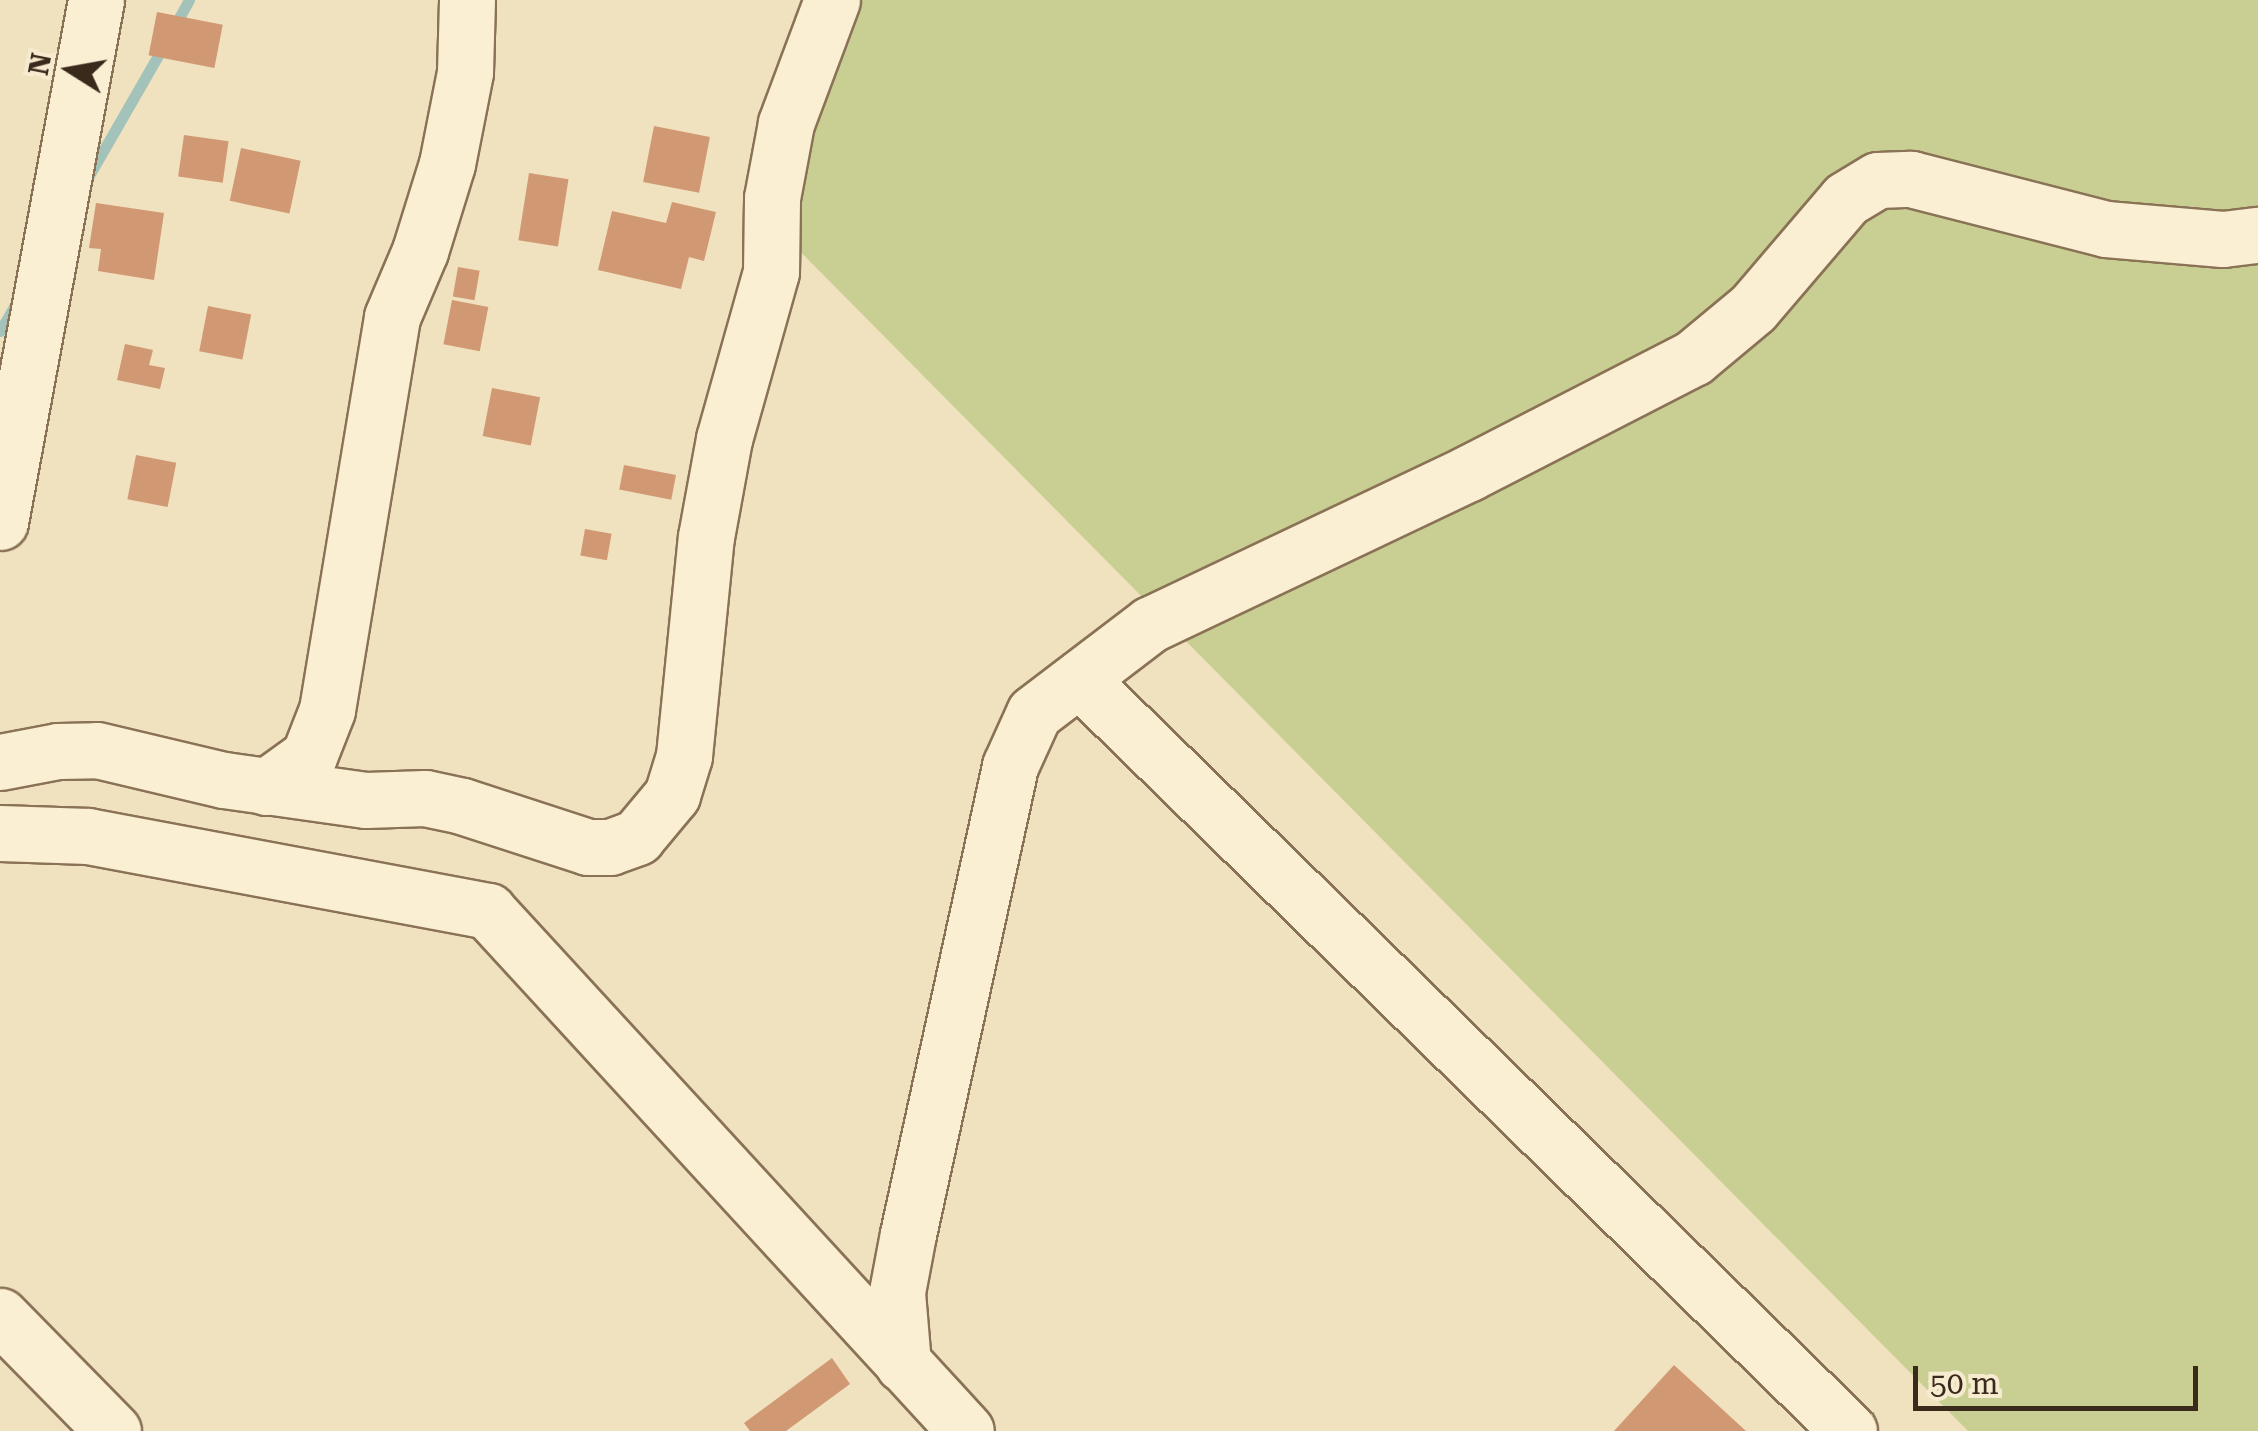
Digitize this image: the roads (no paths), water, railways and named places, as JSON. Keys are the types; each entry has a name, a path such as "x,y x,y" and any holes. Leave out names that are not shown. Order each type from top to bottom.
{"street":[{"path":"0,522 96,0"},
{"path":"266,786 310,756 327,710 392,317 420,251 447,164 465,72 468,0"},
{"path":"0,762 97,750 266,786 366,800 425,798 501,816 588,847 610,847 637,837 658,818 672,795 684,756 706,537 724,439 771,272 772,198 786,123 832,0"},
{"path":"903,1364 897,1292 1010,766 1034,714 1152,624 1469,473 1693,358 1754,308 1846,200 1878,180 1911,178 2106,229 2223,239 2258,235"},
{"path":"1079,679 1849,1431"},
{"path":"0,833 88,836 488,911 966,1431"},
{"path":"0,1316 113,1431"}],"waterway":[{"path":"174,27 189,0"},
{"path":"87,179 163,47"},
{"path":"0,331 16,303"}]}
